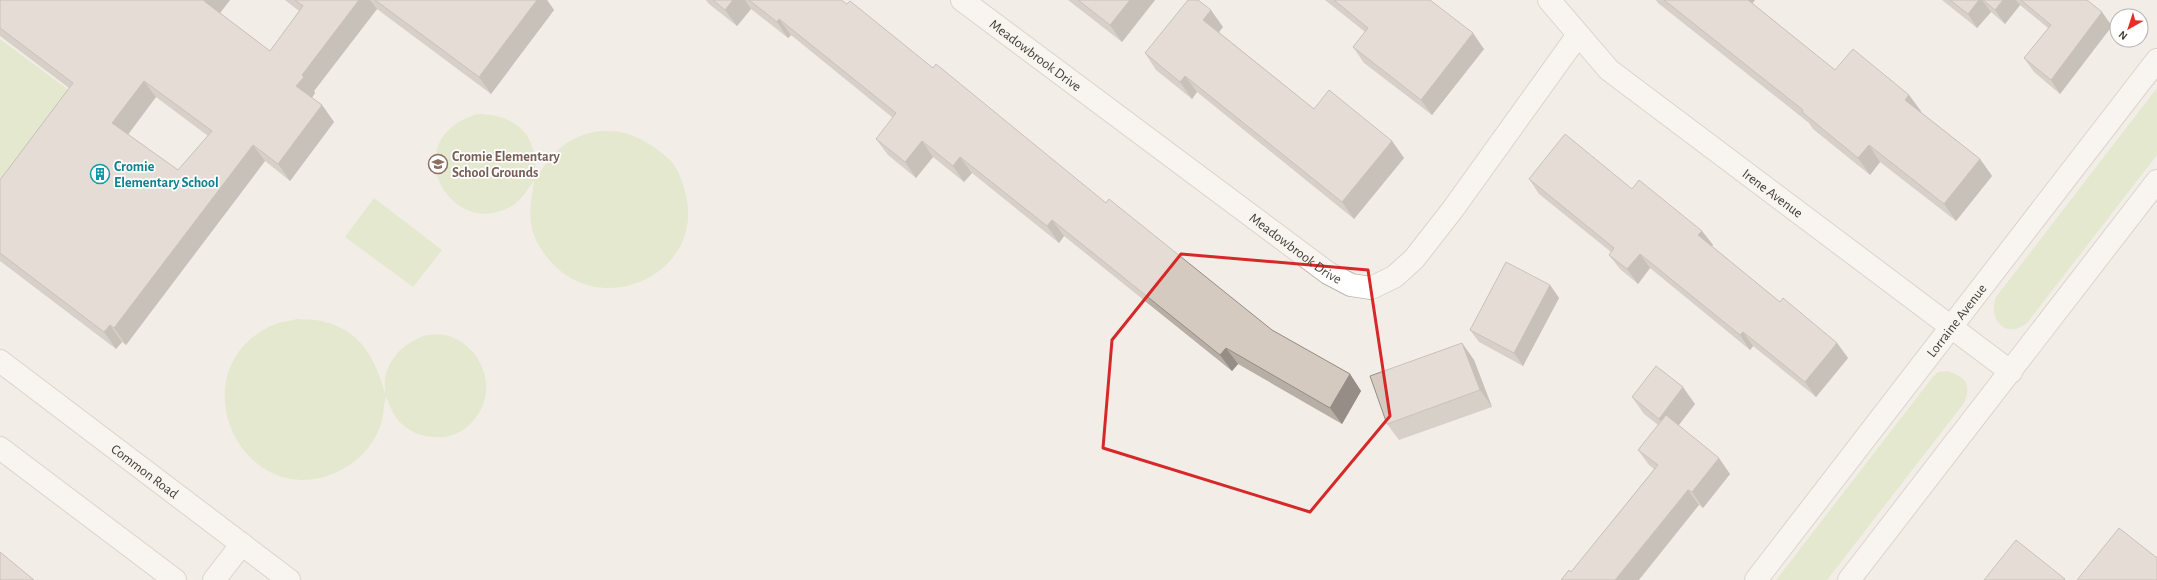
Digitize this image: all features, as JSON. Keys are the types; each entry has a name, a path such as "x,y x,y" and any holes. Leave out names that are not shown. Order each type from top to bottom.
{"street":[{"name":"Meadowbrook Drive","path":"962,0 1328,273 1351,284 1371,288 1394,277 1414,259 1453,209 1578,35"},
{"name":"Irene Avenue","path":"1549,0 1609,70 2010,372"},
{"name":"Lorraine Avenue","path":"1756,580 2157,60"},
{"path":"1849,580 2157,180"},
{"name":"Common Road","path":"0,361 289,580"},
{"path":"0,448 175,580"},
{"path":"214,580 242,544"}],"highlighted area":[{"path":"1181,254 1368,270 1390,416 1310,512 1103,448 1112,340"}],"green space":[{"path":"0,39 81,99 13,188 0,178"},
{"path":"2157,88 2157,155 2027,323 2020,328 2012,329 2001,325 1994,313 1996,297"},
{"path":"477,114 508,120 523,131 529,139 533,149 535,178 550,159 567,143 581,136 595,132 622,132 648,143 660,151 677,169 687,200 687,227 678,249 663,268 643,280 620,287 596,287 572,279 551,262 540,247 533,233 530,216 534,181 518,202 492,213 471,211 453,201 441,185 435,165 438,145 452,127"},
{"path":"374,198 442,250 413,287 345,237"},
{"path":"297,319 325,322 349,333 358,340 365,348 377,369 385,393 385,380 388,368 396,355 408,344 427,335 446,335 462,342 475,355 484,372 486,390 481,409 467,427 460,432 443,437 426,436 418,434 403,425 397,419 386,397 383,416 377,434 363,454 351,464 337,472 303,480 273,474 249,457 233,432 225,403 228,374 243,347 271,326"},
{"path":"1947,371 1958,375 1965,382 1967,391 1964,403 1827,580 1776,580 1932,378 1938,372"}],"building":[{"name":"Cromie Elementary School","path":"0,0 205,0 204,1 270,51 303,6 295,0 359,0 302,75 304,77 296,86 322,105 278,164 253,145 114,328 110,325 104,332 0,253 0,180 73,83 0,28","holes":["144,81 212,131 178,170 112,123"]},
{"path":"375,0 537,0 479,77"},
{"path":"713,0 733,0 725,10"},
{"path":"749,0 841,0 847,4 850,1 933,68 936,64 1106,203 1109,199 1272,330 1350,374 1330,408 1226,348 1220,355 1052,220 1047,226 960,157 953,166 922,141 905,162 876,139 896,113 779,19 777,22"},
{"path":"1078,0 1130,0 1110,25"},
{"path":"1188,0 1198,0 1211,10 1203,20 1314,109 1329,90 1392,141 1342,202 1185,76 1180,82 1145,53"},
{"path":"1334,0 1430,0 1473,33 1421,100 1353,47 1368,28"},
{"path":"1664,0 1748,0 1835,70 1853,49 1909,95 1905,100 1980,159 1944,204 1869,145 1858,158 1802,112 1803,110"},
{"path":"1950,0 1979,0 1968,14"},
{"path":"1983,0 2003,0 1995,10"},
{"path":"2021,0 2087,0 2102,12 2051,80 2024,58 2051,25"},
{"path":"1565,134 1632,189 1639,180 1702,231 1698,235 1780,302 1783,298 1837,343 1805,382 1743,332 1740,335 1640,254 1627,269 1609,255 1614,248 1529,179"},
{"path":"1506,262 1550,285 1514,353 1470,330"},
{"path":"1462,343 1480,390 1387,424 1370,376"},
{"path":"1656,366 1683,387 1659,419 1632,397"},
{"path":"1666,415 1719,458 1692,492 1688,490 1615,580 1561,580 1569,570 1571,572 1658,465 1638,450"},
{"path":"2119,528 2157,558 2157,580 2077,580"},
{"path":"2016,540 2065,579 1984,580"},
{"path":"0,552 34,580 0,580"}],"place":[{"name":"Cromie Elementary School Grounds","path":"438,164"},
{"name":"Cromie Elementary School","path":"100,174"}]}
